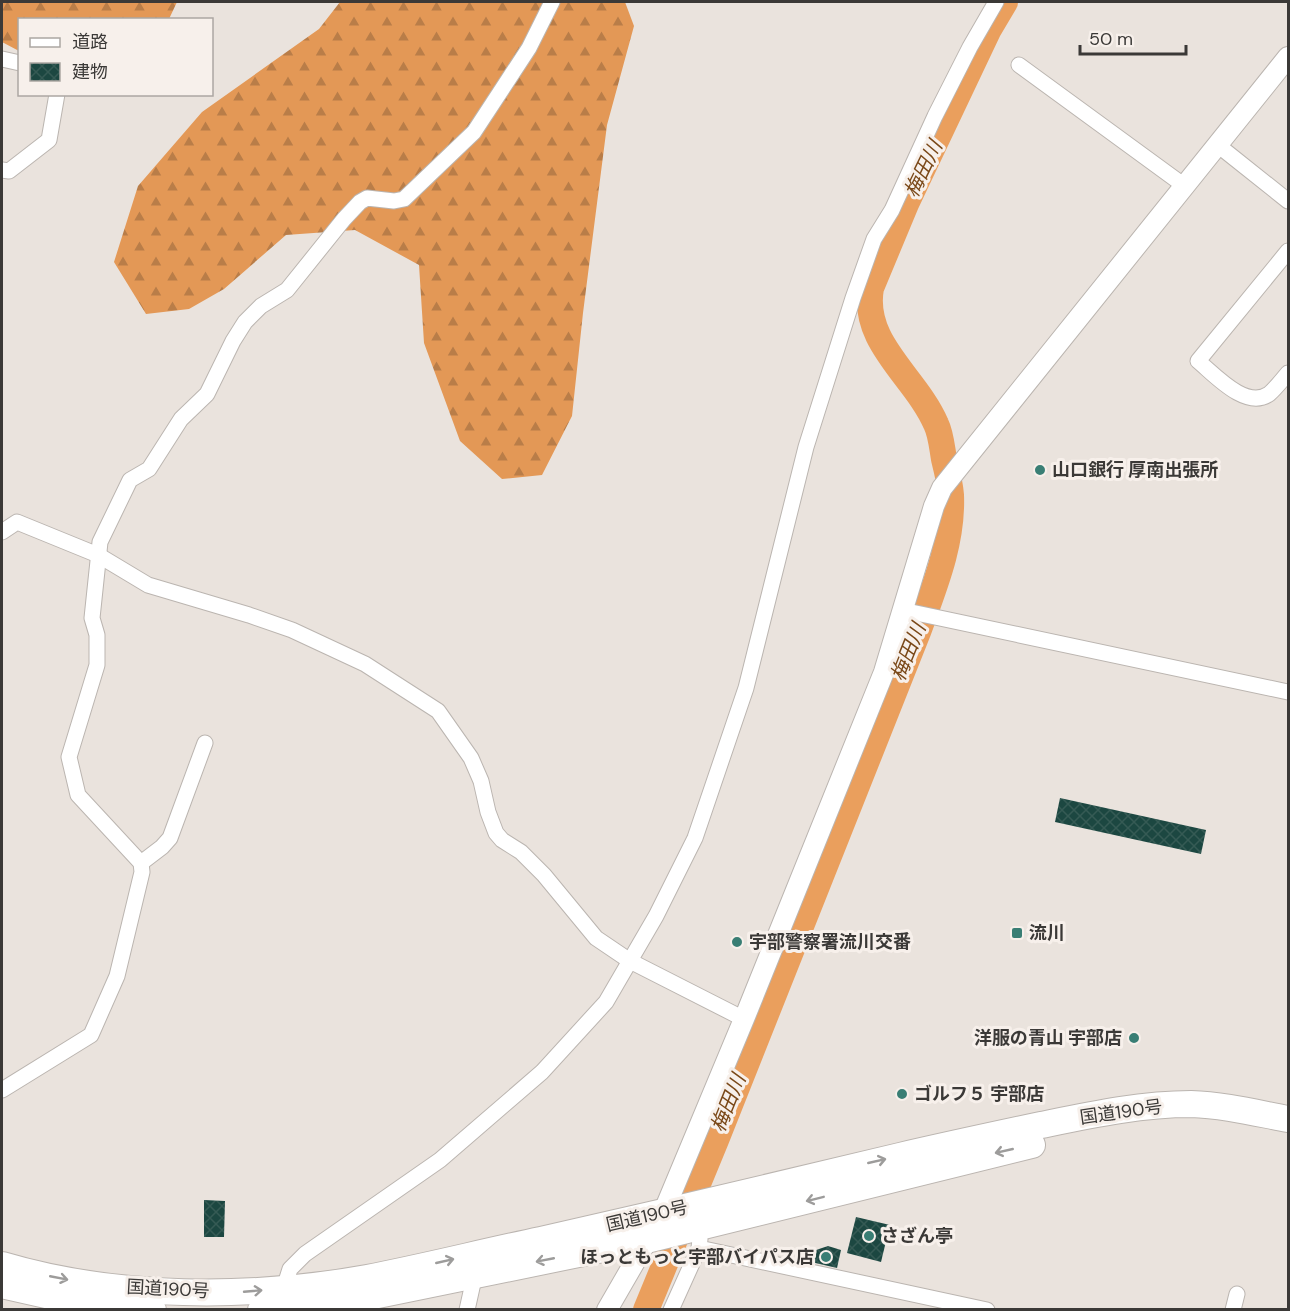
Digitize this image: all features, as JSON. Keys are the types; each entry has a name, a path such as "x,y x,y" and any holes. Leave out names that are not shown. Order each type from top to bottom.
{"highway":[{"name":"国道190号","path":"698,1223 941,1146 1092,1115 1168,1105 1215,1105 1288,1119"},
{"name":"国道190号","path":"2,1265 75,1281 146,1289 193,1301 241,1292 377,1276 662,1225 698,1223 1126,1123 1190,1118 1223,1121 1288,1133"},
{"name":"国道190号","path":"261,1310 368,1297 475,1274 662,1225"},
{"name":"国道190号","path":"2,1286 68,1300 153,1310"}],"street":[{"path":"2,1090 91,1035 117,976 142,872 141,863 78,795 69,757 97,665 97,635 92,618 100,542 130,480 149,469 181,420 207,394 232,340 245,322 261,306 286,290 360,202 368,198 394,201 404,199 474,132 529,48 552,2"},
{"path":"284,1288 290,1269 305,1254 440,1160 542,1072 606,1002 656,916 695,838 746,688 806,447 874,239 892,210 950,87 996,2"},
{"path":"607,1310 662,1225 884,672 912,612 934,506 942,488 1219,146 1288,57"},
{"path":"2,59 18,63"},
{"path":"1019,65 1185,187"},
{"path":"2,170 9,171 49,140 57,96"},
{"path":"1219,146 1288,200"},
{"path":"1288,251 1198,361 1241,395 1253,399 1270,393 1288,373"},
{"path":"2,532 17,522 98,555 148,585 292,630 365,664 438,711 471,758 481,782 496,833 502,840 521,852 544,875 596,938 630,961 744,1019"},
{"path":"912,612 1288,692"},
{"path":"141,863 170,838 205,743"},
{"path":"671,1310 681,1291 698,1223 987,1310"},
{"path":"467,1310 475,1274"}],"green space":[{"path":"2,2 177,2 169,18 18,18 18,50 2,42"},
{"path":"340,2 625,2 634,26 607,125 572,416 542,475 502,479 460,441 424,343 419,265 355,230 286,235 224,289 189,309 146,314 114,262 138,186 202,112 319,29"}],"building":[{"path":"1060,798 1206,830 1201,854 1055,822"},
{"path":"204,1200 225,1201 224,1237 204,1237"},
{"name":"さざん亭","path":"856,1217 890,1225 881,1262 847,1253"},
{"name":"ほっともっと宇部バイパス店","path":"828,1246 841,1250 837,1268 811,1262 813,1251"}],"waterway":[{"name":"梅田川","path":"646,1310 918,632 946,548 951,495 940,437 927,407 892,359 874,326 870,308 871,288 906,204 989,29 1005,2"}],"place":[{"name":"山口銀行 厚南出張所","path":"1040,470"},
{"name":"流川","path":"1017,933"},
{"name":"宇部警察署流川交番","path":"737,942"},
{"name":"洋服の青山 宇部店","path":"1134,1038"},
{"name":"ゴルフ５ 宇部店","path":"902,1094"},
{"name":"さざん亭","path":"869,1236"},
{"name":"ほっともっと宇部バイパス店","path":"826,1257"}]}
